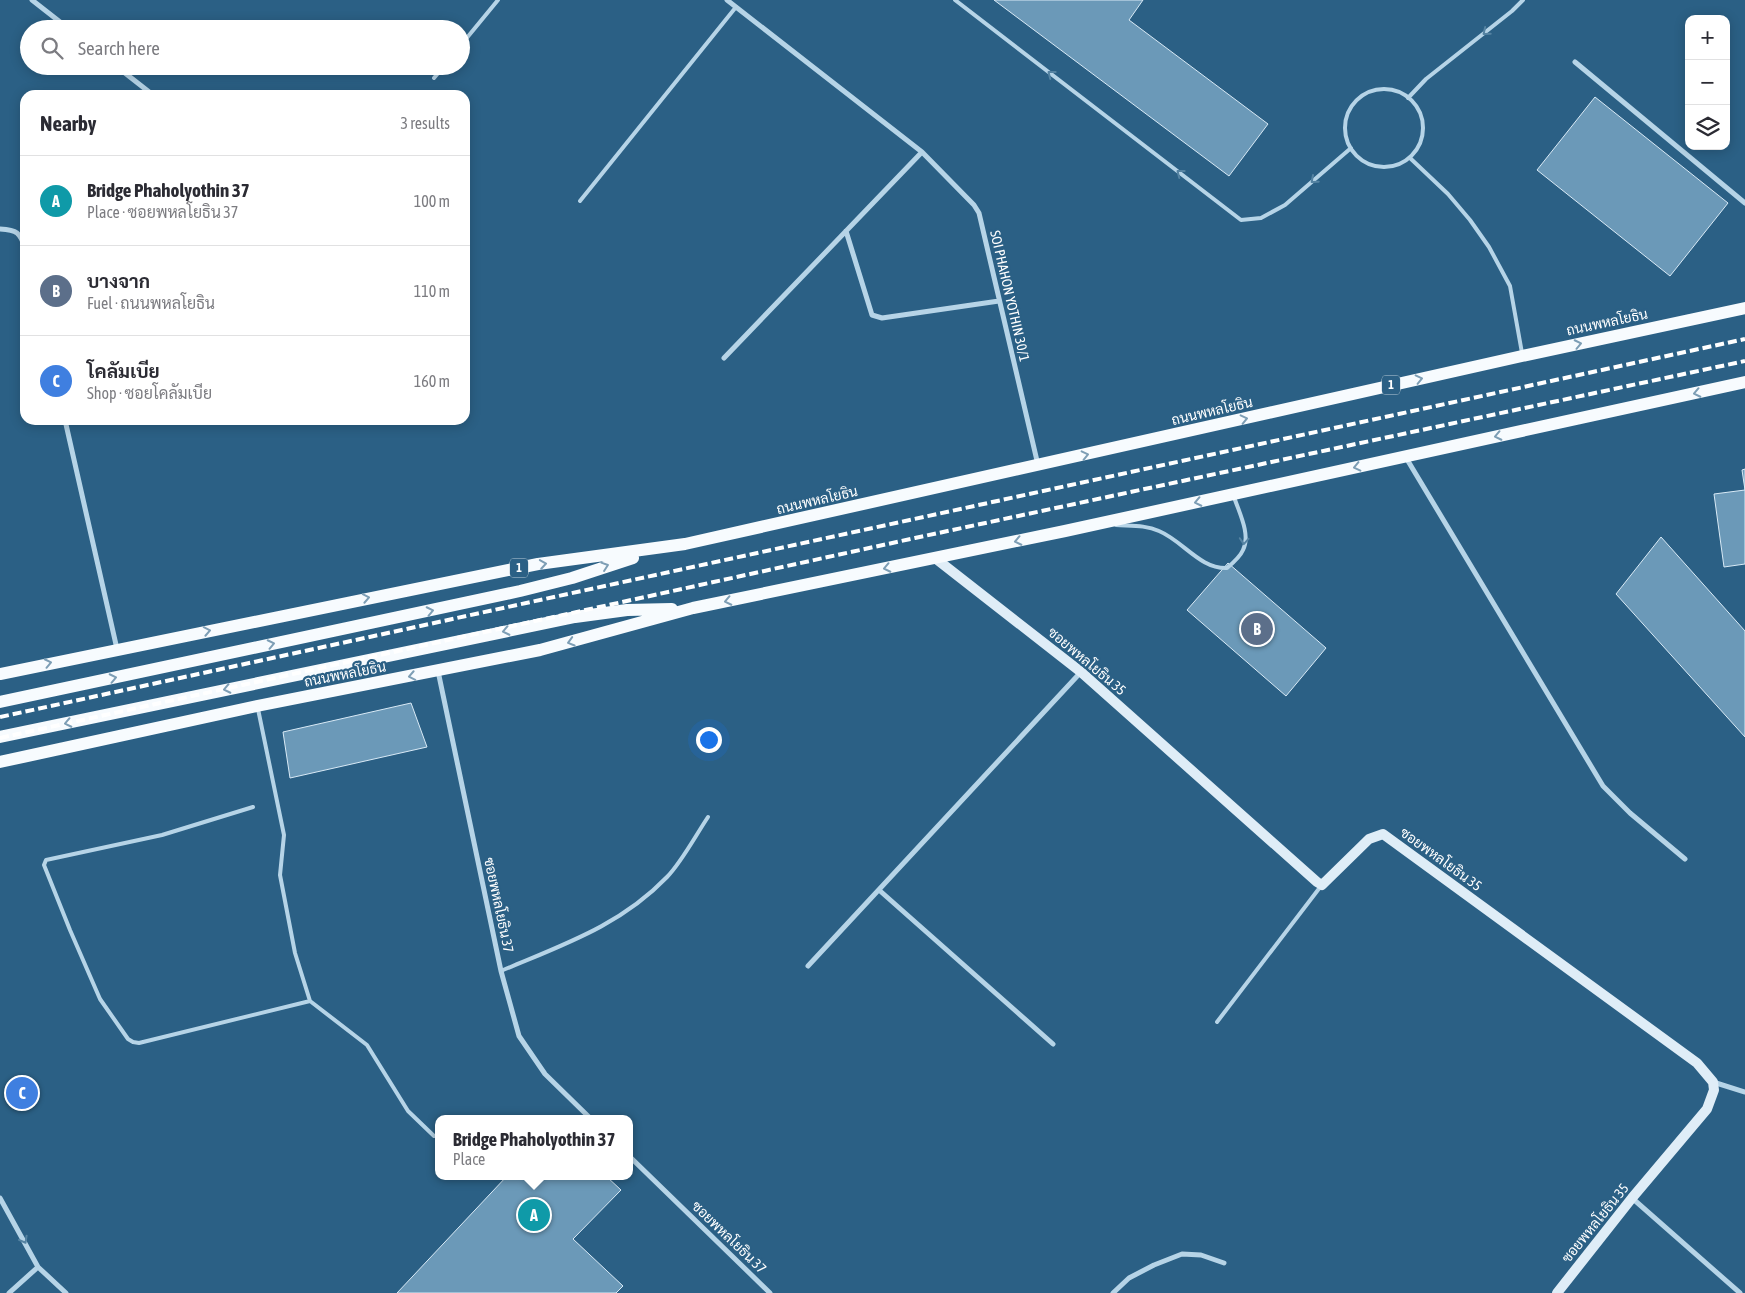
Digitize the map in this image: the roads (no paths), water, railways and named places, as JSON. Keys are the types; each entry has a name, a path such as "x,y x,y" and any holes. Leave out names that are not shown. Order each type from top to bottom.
{"main road":[{"name":"ถนนพหลโยธิน","path":"0,702 520,591 572,578 620,561 685,544 1522,356 1745,308"},
{"name":"ถนนพหลโยธิน","path":"0,762 257,706 540,650 693,608 1233,495 1745,382"},
{"name":"ถนนพหลโยธิน","path":"0,674 538,564 685,544"},
{"name":"ถนนพหลโยธิน","path":"0,737 575,617 627,610 693,608"}],"street":[{"path":"32,0 58,20"},
{"name":"SOI PHAHON YOTHIN 30/1","path":"726,0 922,152 974,205 979,213 1038,466"},
{"path":"1575,62 1745,203"},
{"path":"127,75 147,90"},
{"path":"724,358 922,152"},
{"path":"0,228 14,230 20,236"},
{"path":"846,231 872,315 876,317 882,318 1000,301"},
{"path":"66,425 117,649"},
{"path":"1405,456 1603,786 1630,813 1685,859"},
{"name":"ซอยพหลโยธิน 35","path":"935,558 1081,672 1317,882 1322,884 1369,839 1383,834 1697,1063 1713,1082 1714,1090 1707,1108 1632,1198 1557,1293"},
{"name":"ซอยพหลโยธิน 37","path":"438,671 501,971 519,1036 545,1074 587,1115"},
{"path":"808,966 1081,672"},
{"path":"878,890 1053,1044"},
{"path":"1713,1082 1744,1090"},
{"name":"ซอยพหลโยธิน 37","path":"633,1160 770,1293"},
{"path":"0,1198 38,1267 66,1293"},
{"path":"1632,1198 1740,1293"},
{"path":"1113,1293 1129,1278 1154,1265 1182,1254 1201,1255 1224,1263"},
{"path":"9,1293 38,1267"}],"lane":[{"path":"470,34 498,0"},
{"path":"955,0 1241,220 1261,218 1285,205 1351,148"},
{"path":"1408,98 1426,79 1512,11 1523,0"},
{"path":"580,202 736,7"},
{"path":"1387,89 1401,93 1414,102 1422,116 1423,131 1419,146 1410,158 1397,165 1382,168 1368,164 1355,155 1351,148 1347,142 1345,126 1349,110 1358,98 1372,90 1387,89"},
{"path":"1410,158 1448,194 1489,247 1510,286 1522,356"},
{"path":"1065,531 1116,525 1138,526 1160,531 1217,569 1227,568 1241,554 1246,540 1233,495"},
{"path":"257,706 284,835 280,874 296,953 310,1001 367,1045 408,1111 434,1136"},
{"path":"253,807 162,835 46,860 44,865 100,999 128,1039 133,1042 139,1043 310,1001"},
{"path":"501,971 594,931 638,905 668,876 708,817"},
{"path":"1217,1022 1322,884"}],"railway":[{"path":"0,717 1745,339"},
{"path":"0,738 915,538 1745,361"}],"place":[{"name":"บางจาก","path":"1257,629"},
{"name":"โคลัมเบีย","path":"22,1093"},
{"name":"Bridge Phaholyothin 37","path":"534,1215"}]}
